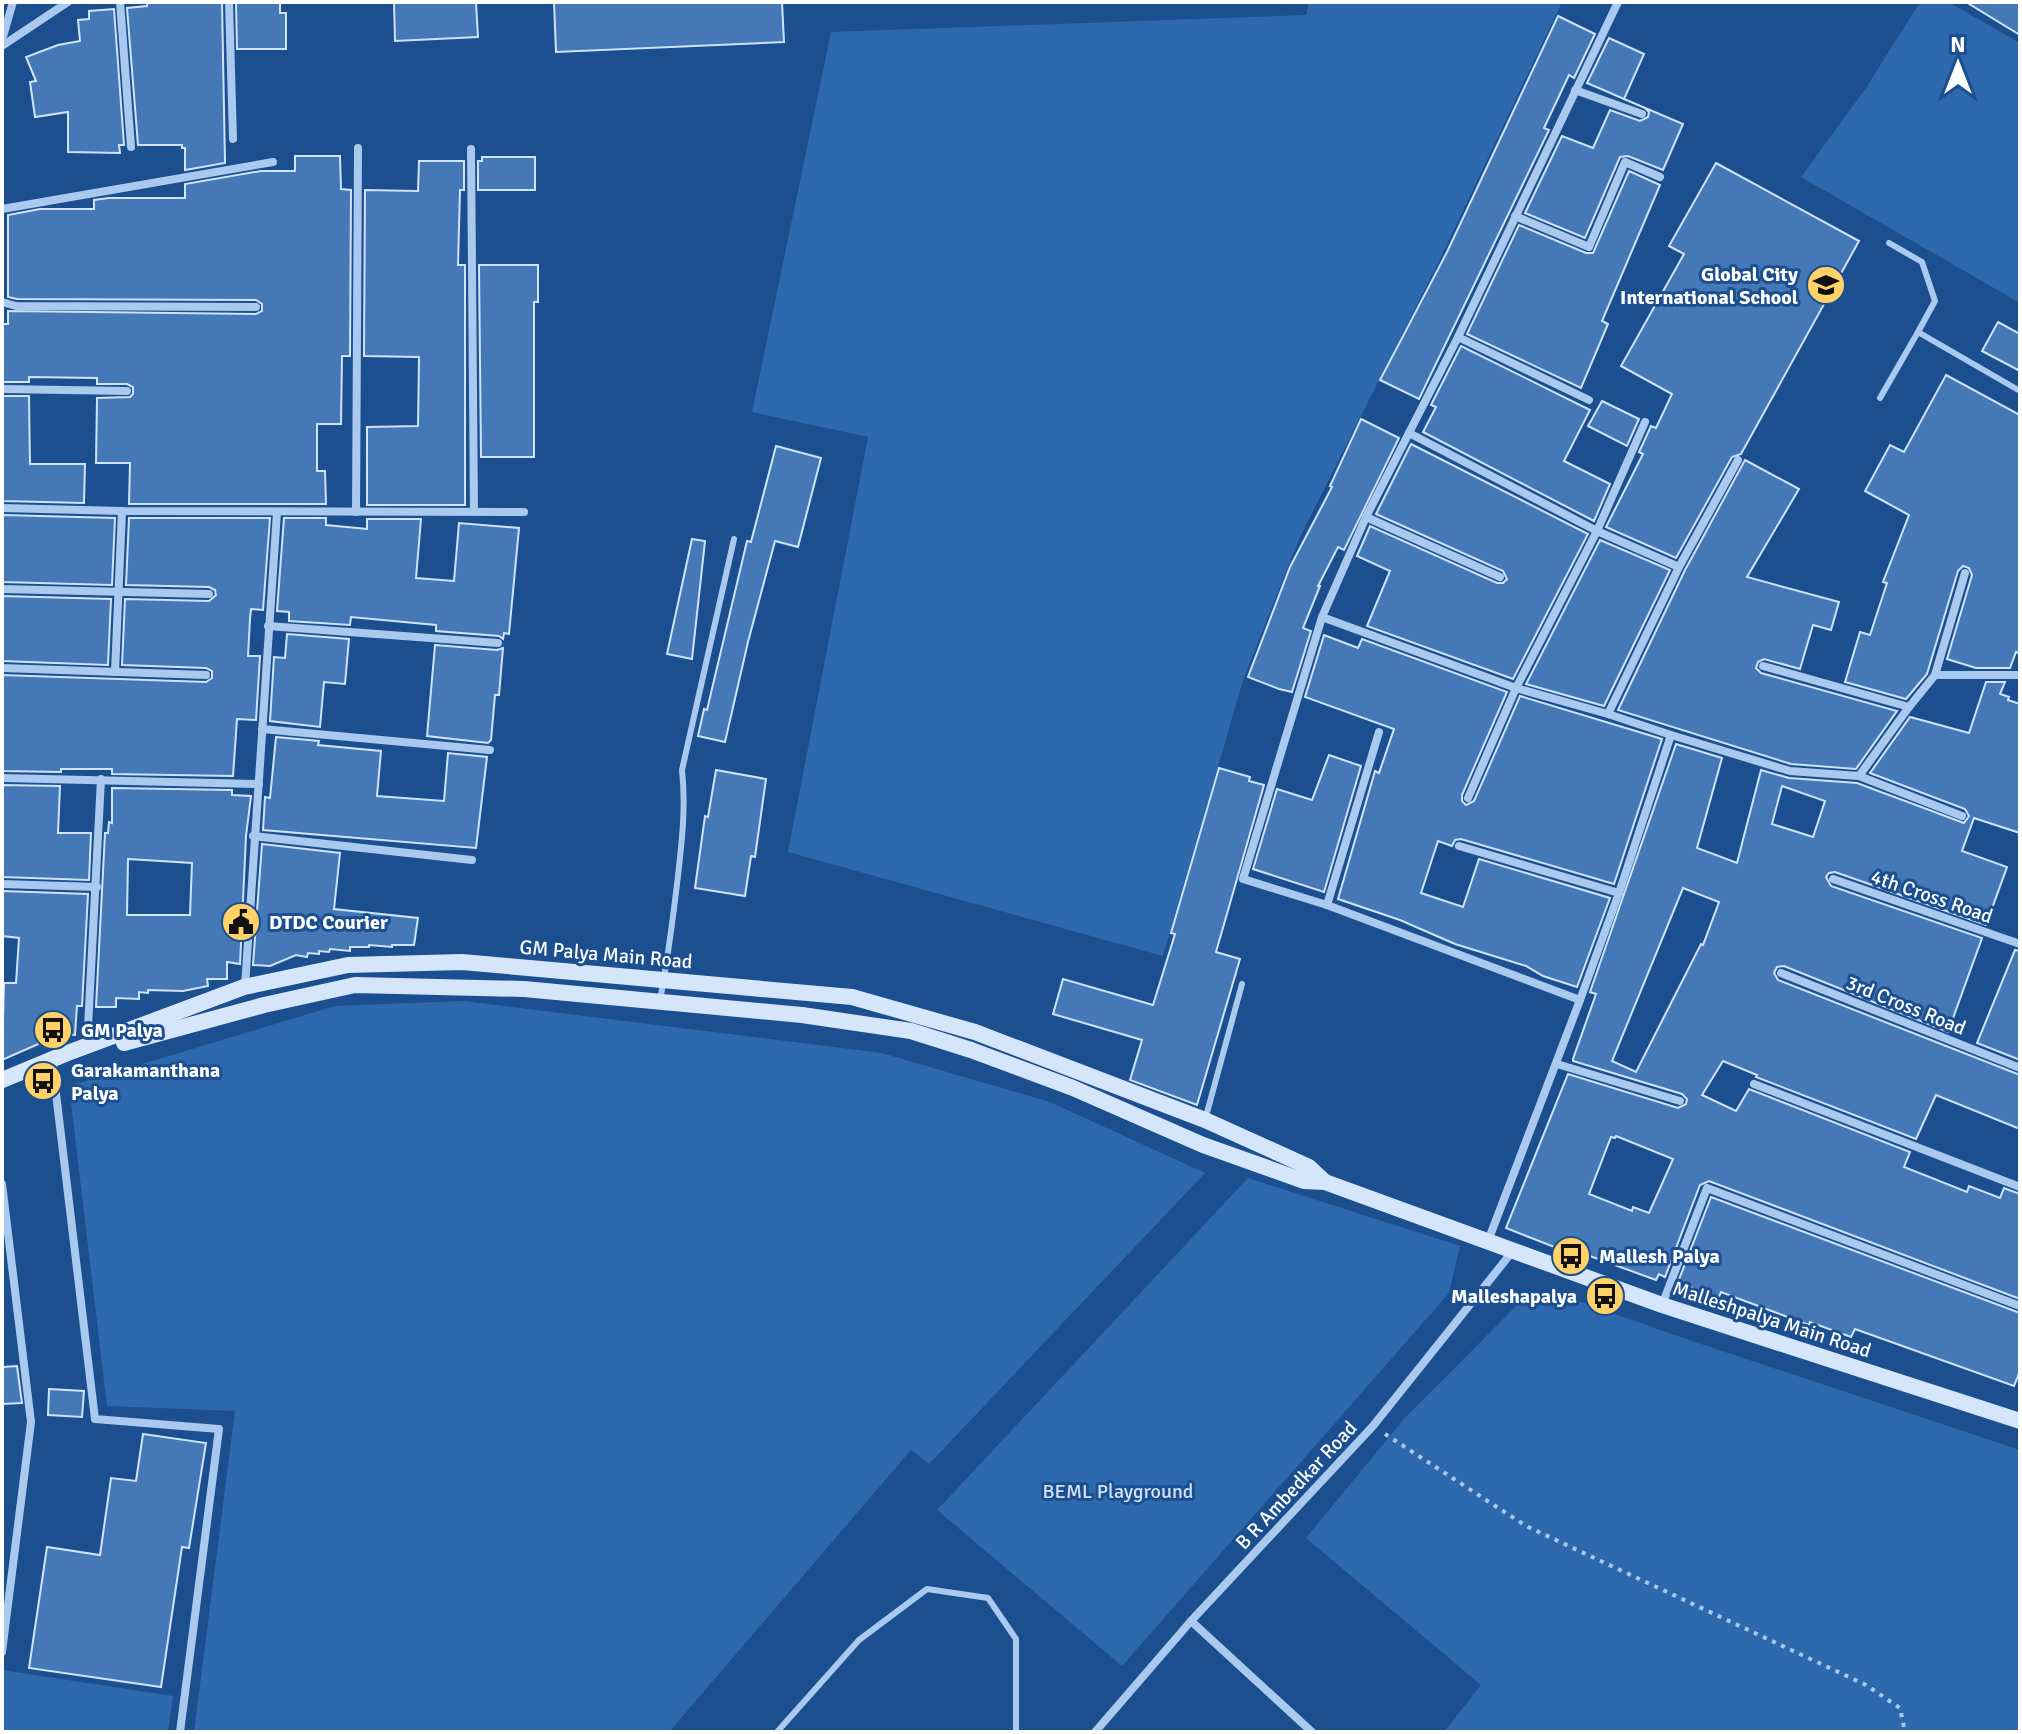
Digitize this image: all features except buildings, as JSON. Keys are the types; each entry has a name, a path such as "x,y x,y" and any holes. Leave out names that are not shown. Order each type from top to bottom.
{"main road":[{"name":"GM Palya Main Road","path":"2,1080 244,987 348,965 462,962 852,997 975,1032 1205,1120"},
{"path":"58,1057 83,1055 174,1028 355,985 524,989 660,1000 802,1015 911,1031 1073,1088 1203,1145 1304,1181 1325,1182"},
{"name":"Malleshpalya Main Road","path":"1205,1120 1309,1167 1325,1182 1512,1252 1662,1305 2020,1421"}],"street":[{"path":"2,43 13,2"},
{"path":"2,43 68,2"},
{"path":"120,2 131,147"},
{"path":"229,2 233,139"},
{"path":"1580,1000 1327,905 1243,879 1322,617 1366,517 1458,337 1618,2"},
{"path":"1575,90 1642,114"},
{"path":"356,512 358,148"},
{"path":"471,149 474,511"},
{"path":"2,209 273,162"},
{"path":"1515,216 1589,247 1625,162 1660,177"},
{"path":"2,302 16,306 256,307"},
{"path":"1458,337 1589,400"},
{"path":"2,389 127,391"},
{"path":"1468,798 1516,688 1597,531 1645,422"},
{"path":"1409,433 1597,531 1679,567"},
{"path":"1608,714 1679,567 1738,460"},
{"path":"2,508 524,512"},
{"path":"115,672 122,511"},
{"path":"244,987 277,512"},
{"path":"1366,517 1500,577"},
{"path":"1859,776 1935,675 1965,573"},
{"path":"2,589 209,594"},
{"path":"1322,617 1516,688 1790,771 1859,776 1962,816"},
{"path":"268,626 498,643"},
{"path":"1763,666 1909,707"},
{"path":"2,668 206,675"},
{"path":"1935,675 2020,675"},
{"path":"262,729 490,750"},
{"path":"1327,905 1379,732"},
{"path":"1487,1242 1557,1064 1619,893 1671,735"},
{"path":"2,778 259,784"},
{"path":"87,1046 101,779"},
{"path":"253,836 472,860"},
{"path":"1459,846 1619,893"},
{"name":"4th Cross Road","path":"1833,879 2020,944"},
{"path":"2,884 97,887"},
{"name":"3rd Cross Road","path":"1781,973 2020,1068"},
{"path":"58,1057 95,1419 219,1429 180,1732"},
{"path":"1557,1064 1680,1101"},
{"path":"1754,1084 2020,1187"},
{"path":"2,1184 31,1422 2,1652"},
{"path":"1662,1305 1707,1188 2020,1306"},
{"name":"B R Ambedkar Road","path":"1095,1732 1191,1621 1373,1426 1512,1252"},
{"path":"1191,1621 1312,1732"}],"lane":[{"path":"1880,398 1935,301 1922,262 1889,243"},
{"path":"1918,332 2020,391"},
{"path":"660,1000 670,947 685,801 682,770 734,539"},
{"path":"1205,1120 1242,984"},
{"path":"777,1732 859,1640 927,1589 988,1598 1016,1639 1016,1732"}],"path":[{"path":"1373,1426 1526,1526 1866,1685 1900,1708 1905,1732"}],"green space":[{"path":"1309,2 1562,2 1440,259 1300,537 1244,677 1163,956 788,852 868,437 752,412 831,32 1306,15"},
{"path":"1920,2 1948,2 2020,43 2020,303 1801,177 1866,88"},
{"path":"464,1001 882,1053 1050,1102 1205,1173 929,1464 911,1450 669,1732 194,1732 235,1411 107,1406 69,1086 335,1006"},
{"name":"BEML Playground","path":"1248,1178 1460,1246 1449,1293 1122,1666 937,1510"},
{"path":"1555,1293 2020,1450 2020,1732 1444,1732 1481,1685 1306,1538 1403,1420 1520,1302"},
{"path":"2,1670 173,1696 168,1732 2,1732"}],"place":[{"name":"Global City International School","path":"1826,285"},
{"name":"DTDC Courier","path":"241,922"},
{"name":"GM Palya","path":"53,1030"},
{"name":"Garakamanthana Palya","path":"43,1081"},
{"name":"Mallesh Palya","path":"1571,1256"},
{"name":"Malleshapalya","path":"1605,1296"}]}
